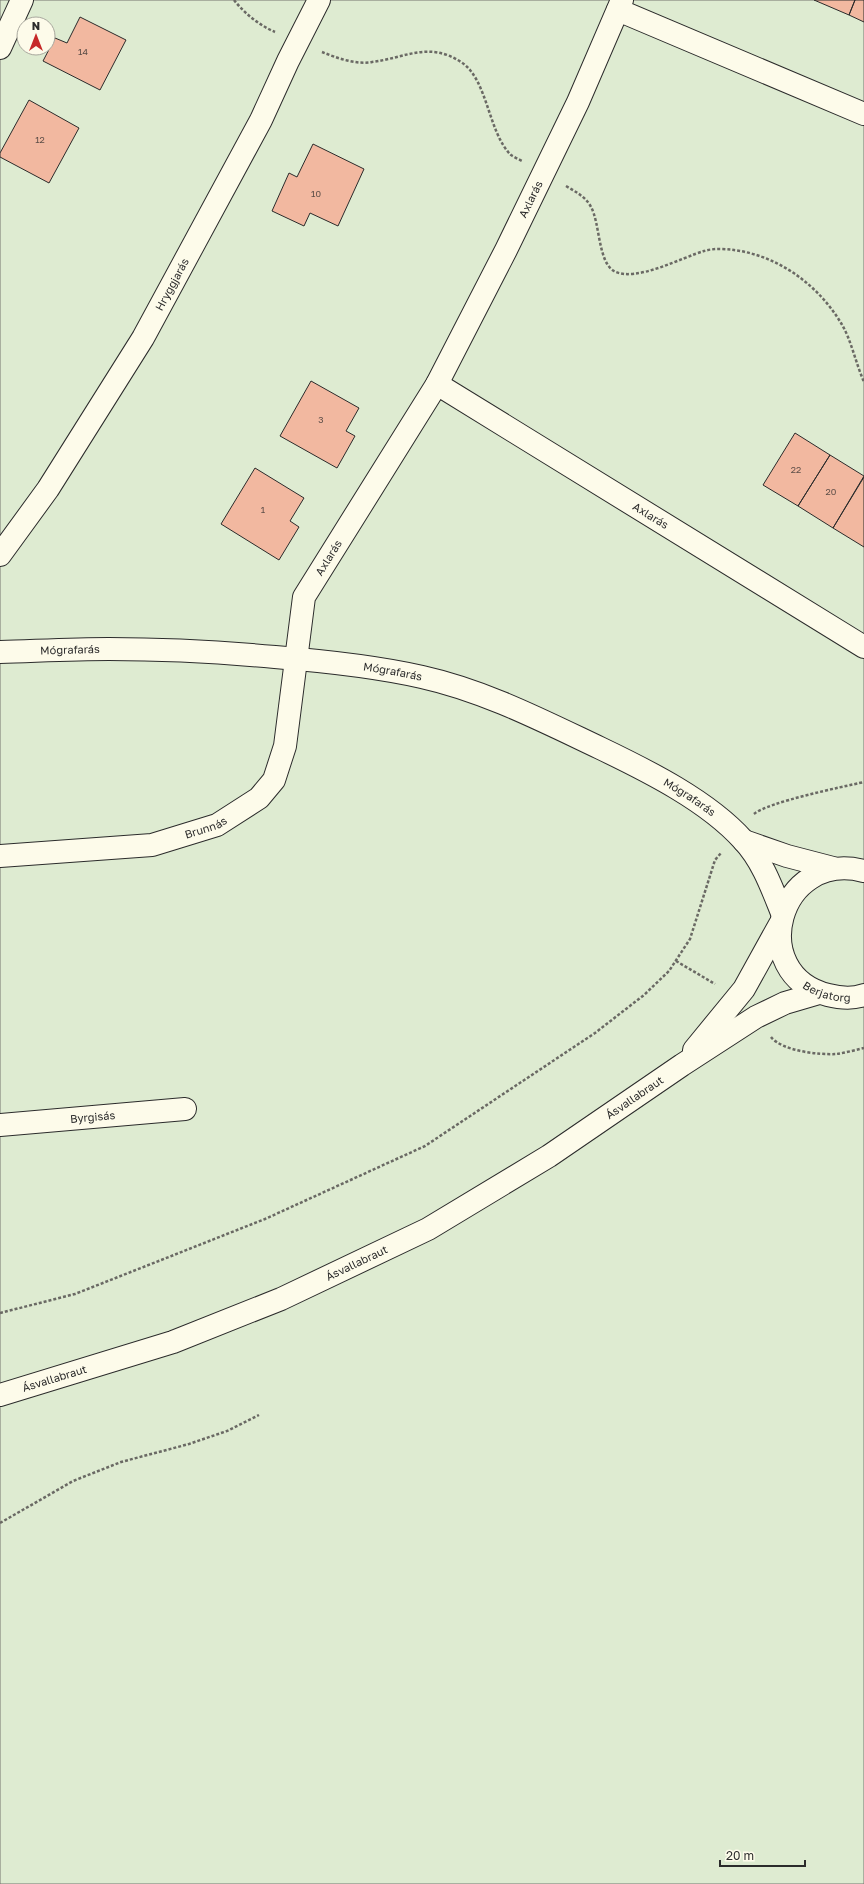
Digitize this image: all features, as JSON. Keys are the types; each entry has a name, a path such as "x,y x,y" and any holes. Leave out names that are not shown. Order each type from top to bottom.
{"street":[{"path":"0,48 22,0"},
{"name":"Hryggjarás","path":"0,555 48,489 143,338 261,120 288,61 319,0"},
{"name":"Axlarás","path":"296,659 304,597 437,384 506,250 578,102 620,5 864,114"},
{"name":"Axlarás","path":"437,384 864,647"},
{"name":"Mógrafarás","path":"0,652 108,649 206,651 296,659 359,666 424,678 489,698 534,717 640,768 702,806 740,836 757,858 781,918"},
{"name":"Brunnás","path":"0,856 152,845 217,825 259,798 274,780 286,746 296,659"},
{"name":"Mógrafarás","path":"740,836 786,856 833,868"},
{"name":"Berjatorg","path":"864,871 852,868 833,868 816,874 801,884 790,897 781,918 780,941 784,958 792,972 804,984 819,993 839,998 864,995"},
{"name":"Ásvallabraut","path":"682,1065 744,989 781,918"},
{"name":"Ásvallabraut","path":"0,1396 173,1342 281,1299 428,1229 549,1156 682,1065 766,1011 785,1003 819,993"},
{"name":"Byrgisás","path":"0,1126 185,1109"}],"path":[{"path":"0,1312 75,1294 265,1219 425,1146 595,1032 644,995 669,971 690,939 715,860 740,836 759,810 864,782"},
{"path":"676,961 716,985"},
{"path":"768,1032 776,1043 810,1053 837,1054 864,1048"},
{"path":"0,1523 74,1481 121,1462 189,1444 227,1431 259,1415"}],"green space":[{"path":"0,0 864,0 864,1884 0,1884"}],"building":[{"path":"814,0 855,0 849,15"},
{"path":"855,0 864,0 864,22 849,15"},
{"path":"80,17 126,40 100,90 43,61 46,56 56,56 56,38 67,43"},
{"path":"29,100 79,128 49,183 0,157 0,153"},
{"path":"313,144 364,169 338,226 310,213 304,226 272,211 289,173 297,177"},
{"path":"311,381 359,408 346,431 355,436 337,468 280,436"},
{"path":"795,433 830,455 798,506 763,485"},
{"path":"830,455 864,476 833,528 798,506"},
{"path":"255,468 304,498 290,521 299,527 279,560 221,524"},
{"path":"864,477 864,547 833,528"}]}
